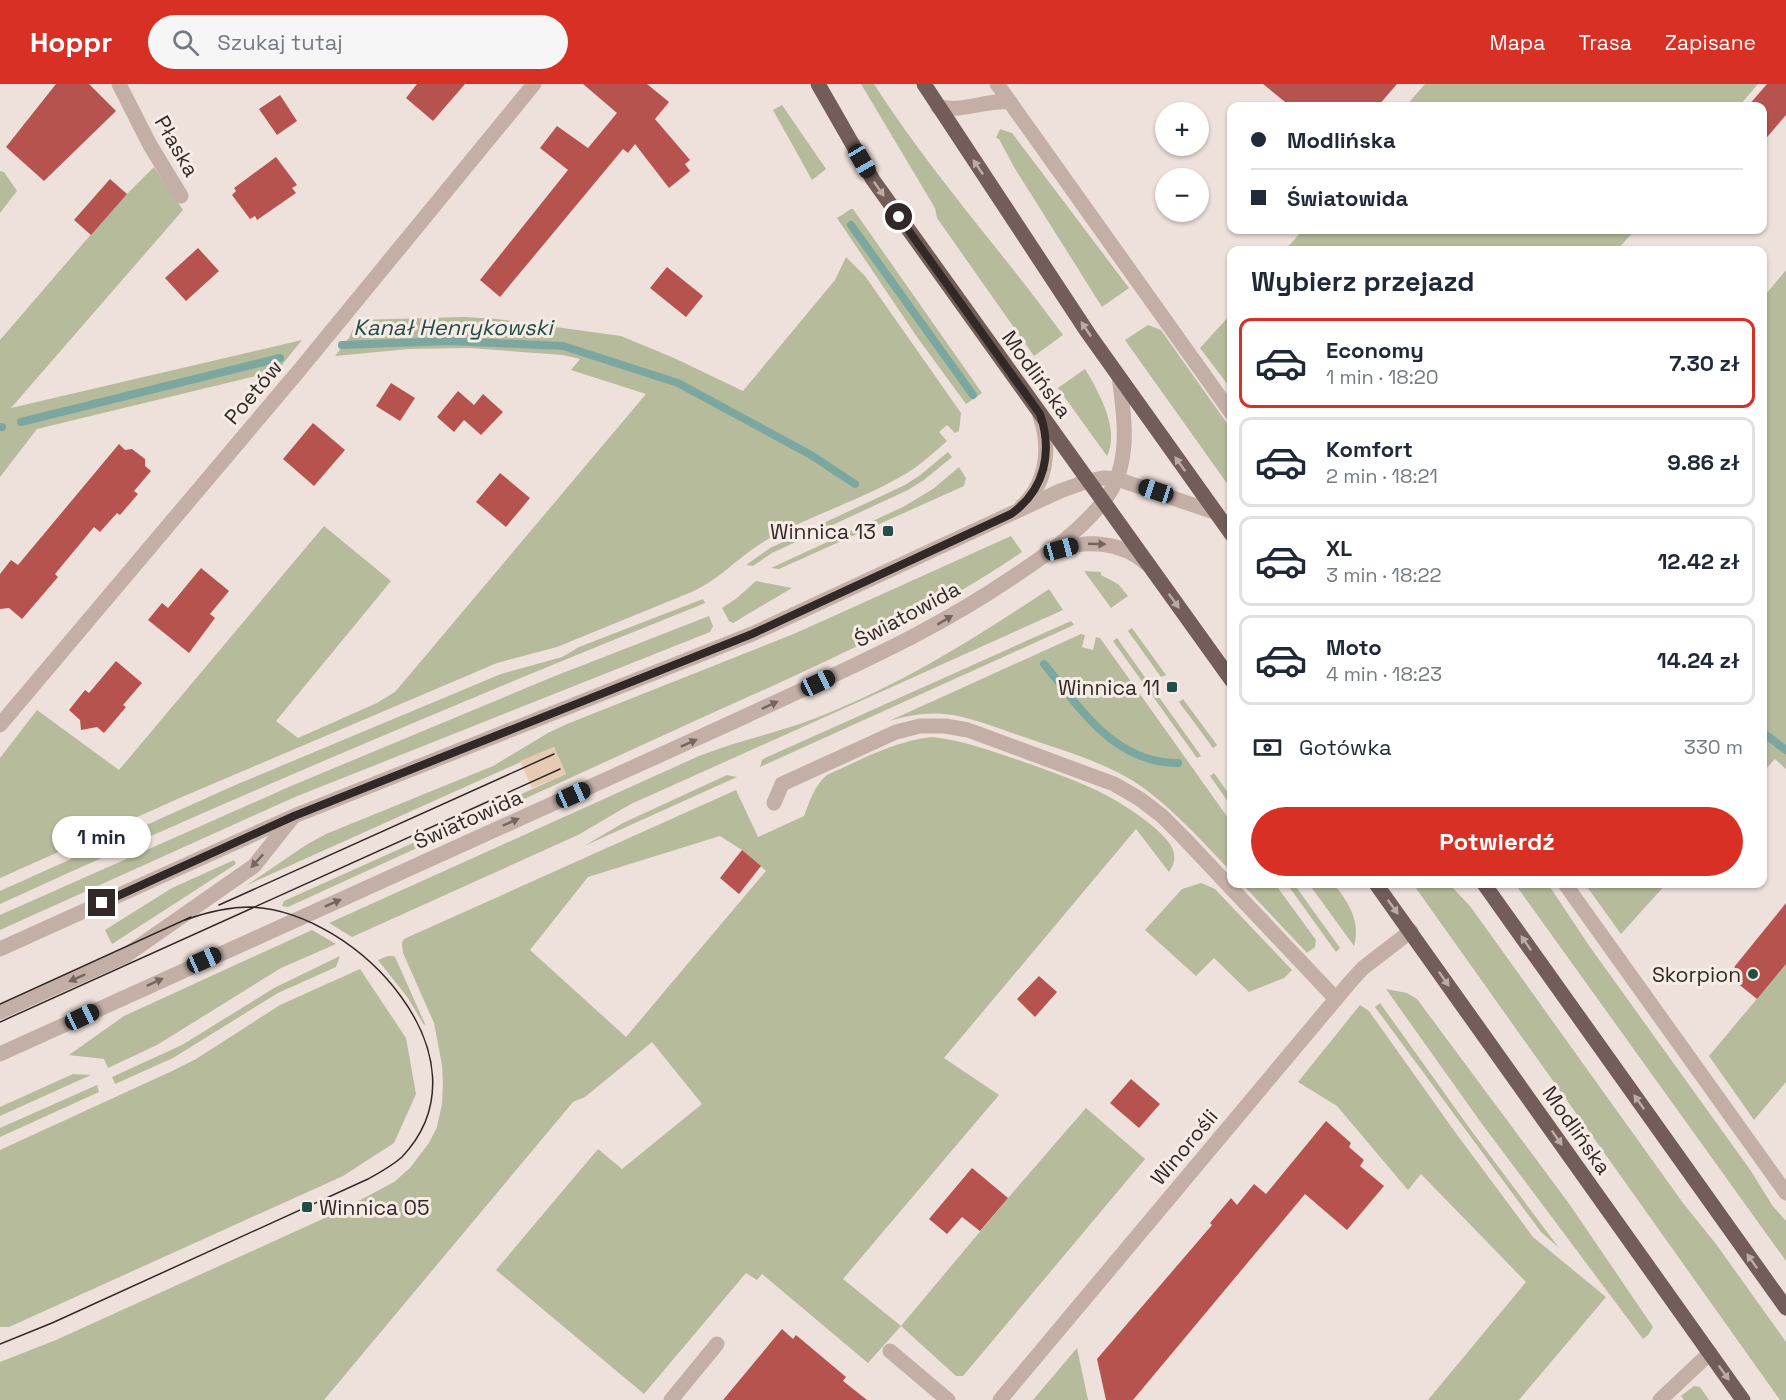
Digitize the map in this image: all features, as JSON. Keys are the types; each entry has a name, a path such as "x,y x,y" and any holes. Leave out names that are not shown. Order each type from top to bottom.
{"main road":[{"name":"Modlińska","path":"818,84 873,180 1227,674"},
{"path":"924,84 1119,377 1227,529"},
{"name":"Modlińska","path":"1379,888 1743,1400"},
{"path":"1487,888 1786,1308"}],"street":[{"name":"Płaska","path":"119,84 150,145 181,196"},
{"name":"Poetów","path":"0,725 302,367 534,84"},
{"path":"997,84 1227,407"},
{"path":"938,107 958,110 1010,102"},
{"name":"Światowida","path":"0,1054 161,979 717,730 900,645 968,606 1059,546 1103,502 1118,478 1125,437 1125,416 1119,377"},
{"name":"Światowida","path":"1011,514 1027,502 1034,493 1043,472 1046,458 1046,435 1040,414"},
{"name":"Światowida","path":"0,949 294,816 752,634 1060,491 1088,481 1118,478 1214,512"},
{"name":"Światowida","path":"1041,558 1076,545 1108,545 1125,549 1150,567"},
{"path":"774,802 782,784 896,732 921,726 945,726 968,730 1089,773 1140,799 1184,837 1227,883"},
{"path":"0,1012 125,956 254,866 294,816"},
{"path":"1232,888 1336,999"},
{"path":"1568,888 1786,1194"},
{"name":"Winorośli","path":"1000,1400 1363,968 1411,931"},
{"path":"671,1400 717,1344"},
{"path":"890,1351 948,1400"},
{"path":"1660,1400 1710,1353"}],"green space":[{"path":"861,84 874,84 942,180 1063,335 1034,356 937,218 935,208"},
{"path":"1425,84 1758,84 1742,102 1409,102"},
{"path":"782,105 826,169 812,180 773,110"},
{"path":"1000,129 1012,133 1129,288 1102,307 1014,167 999,139 996,138"},
{"path":"154,167 183,210 11,408 302,340 277,371 37,429 0,477 0,340 118,203"},
{"path":"0,171 4,172 17,191 0,213"},
{"path":"851,209 982,393 966,404 917,337 837,218"},
{"path":"1299,234 1631,234 1621,246 1289,246"},
{"path":"846,257 865,276 961,413 959,431 955,433 947,425 939,432 947,441 918,466 874,491 770,538 694,591 557,647 497,663 182,797 0,878 0,758 37,710 119,770 324,526 391,581 276,721 298,738 377,703 395,692 646,394 571,370 580,359 563,355 469,348 409,349 335,356 349,338 357,320 464,317 497,319 621,336 743,391 835,280"},
{"path":"1786,270 1786,769 1775,759 1767,768 1767,293"},
{"path":"1227,318 1227,384 1200,348"},
{"path":"1148,325 1161,330 1227,423 1227,483 1125,340"},
{"path":"1085,369 1106,411 1111,435 1107,456 1058,388"},
{"path":"948,452 952,457 908,490 772,553 753,566 746,565 770,548 905,485"},
{"path":"959,467 966,478 964,486 779,569 771,568 903,507 933,489"},
{"path":"1011,536 1022,552 983,578 901,624 774,685 288,907 282,906 284,901 566,774 554,747 247,885 326,834 493,766 567,724 796,633"},
{"path":"1084,571 1101,572 1101,575 1118,584 1128,596 1111,608"},
{"path":"756,581 792,588 733,623 729,621 722,608"},
{"path":"1049,589 1063,610 631,804 578,835 352,937 329,923 699,756 808,721 871,694 962,645"},
{"path":"703,599 705,603 347,751 0,904 0,891 233,786 501,674 562,657 579,647"},
{"path":"709,616 713,626 710,632 295,797 0,930 0,915 291,786 550,678"},
{"path":"1071,621 1074,625 760,767 765,758"},
{"path":"1132,628 1166,675 1161,677 1128,631"},
{"path":"1081,634 1085,635 1082,647 1093,650 1096,637 1100,638 1227,816 1227,868 1157,798 1118,772 990,725 953,715 920,714 889,721"},
{"path":"1117,638 1201,756 1197,758 1113,641"},
{"path":"1183,699 1217,745 1213,748 1179,702"},
{"path":"932,737 977,746 1092,788 1125,806 1156,829 1172,848 1174,859 1169,872 1136,829 944,1058 999,1095 843,1279 901,1326 868,1363 762,1274 757,1280 746,1273 644,1394 496,1270 598,1149 622,1169 702,1104 652,1042 585,1097 573,1102 324,1400 0,1400 0,1362 56,1340 338,1212 394,1182 410,1168 429,1143 437,1127 443,1084 434,1023 403,953 404,939 736,790 758,837 804,816 810,799 827,775 878,752 918,739","holes":["720,836 742,850 766,871 626,1037 530,950 588,877"]},
{"path":"1214,773 1227,791 1227,800 1210,776"},
{"path":"727,775 737,777 584,846 623,823"},
{"path":"234,860 236,864 112,944 105,930 172,888"},
{"path":"1201,883 1215,889 1292,970 1284,978 1249,992 1214,958 1196,976 1145,930 1182,889"},
{"path":"1246,888 1278,888 1316,940 1315,947 1307,953"},
{"path":"1290,888 1297,888 1340,948 1336,952"},
{"path":"1312,888 1337,888 1352,912 1356,928 1354,946"},
{"path":"1416,888 1453,888 1470,906 1683,1203 1716,1244 1786,1342 1786,1400 1780,1400"},
{"path":"1518,888 1551,888 1590,947 1751,1171 1772,1205 1786,1221 1786,1261"},
{"path":"1588,888 1662,888 1621,934"},
{"path":"312,930 336,944 281,968 157,1045 108,1068 104,1059 69,1055 124,1016"},
{"path":"340,956 336,967 278,993 173,1058 115,1084 112,1077 182,1045 274,988"},
{"path":"394,956 396,959 424,1025 408,998 378,960"},
{"path":"1786,964 1786,1082 1754,1120 1709,1056"},
{"path":"360,969 406,1038 416,1094 394,1143 343,1176 9,1327 0,1327 0,1150 196,1059 280,1005"},
{"path":"1386,989 1407,993 1417,999 1570,1205 1653,1327 1643,1339 1482,1124"},
{"path":"1380,1003 1559,1248 1541,1232 1375,1007"},
{"path":"1360,1005 1369,1011 1533,1237 1606,1297 1519,1400 1428,1400 1526,1282 1421,1174 1408,1190 1337,1106 1298,1082"},
{"path":"73,1074 91,1075 0,1116 0,1107"},
{"path":"97,1085 99,1092 0,1137 0,1128"},
{"path":"1086,1108 1145,1159 963,1376 956,1376 901,1326"},
{"path":"1077,1348 1088,1400 1033,1400"},
{"path":"1694,1386 1700,1387 1709,1400 1684,1400 1681,1396"}],"sand":[{"path":"554,747 566,774 532,788 520,761"}],"building":[{"path":"56,84 89,84 116,111 44,181 6,147"},
{"path":"417,84 465,84 433,121 406,98"},
{"path":"583,84 647,84 669,102 655,119 690,160 685,164 690,171 669,188 635,144 628,153 623,149 500,297 480,280 568,170 540,148 557,126 588,148 617,113"},
{"path":"1263,84 1397,84 1381,102 1285,102"},
{"path":"1767,84 1786,84 1786,115 1767,137 1767,102 1751,102"},
{"path":"280,95 297,121 277,135 259,109"},
{"path":"276,157 297,185 292,188 296,193 257,220 255,216 250,219 232,195 236,191 234,188"},
{"path":"110,179 127,194 91,235 74,220"},
{"path":"198,248 219,271 186,301 165,278"},
{"path":"667,267 703,296 686,317 650,288"},
{"path":"391,383 415,398 400,421 376,406"},
{"path":"458,391 474,405 483,394 503,412 481,435 464,420 454,432 437,417"},
{"path":"313,423 345,450 314,486 283,459"},
{"path":"119,444 125,450 132,449 145,459 145,466 151,471 134,491 138,494 120,515 117,513 100,532 94,527 55,574 58,577 22,619 9,608 0,609 0,574 11,560 18,565"},
{"path":"500,473 530,498 506,527 476,502"},
{"path":"201,568 229,591 210,614 215,618 189,653 148,620 162,603 168,608"},
{"path":"116,661 142,683 123,705 126,707 104,733 97,727 81,730 80,720 69,710 85,690 89,693"},
{"path":"742,850 761,866 739,894 720,878"},
{"path":"1786,903 1786,964 1757,999 1736,982 1733,973 1735,966"},
{"path":"1039,976 1057,992 1035,1017 1017,999"},
{"path":"1131,1079 1160,1104 1139,1128 1110,1103"},
{"path":"1326,1121 1351,1143 1349,1147 1364,1160 1360,1166 1384,1186 1347,1230 1305,1194 1133,1400 1106,1400 1097,1359 1212,1225 1210,1223 1231,1198 1237,1205 1254,1184 1266,1194"},
{"path":"972,1168 1008,1198 980,1231 962,1217 947,1234 929,1219"},
{"path":"782,1329 793,1339 796,1335 846,1377 843,1381 867,1400 723,1400"}],"waterway":[{"path":"851,225 973,395"},
{"name":"Kanał Henrykowski","path":"342,345 449,341 563,346 678,383 811,455 855,484"},
{"name":"Kanał Henrykowski","path":"21,422 280,358"},
{"name":"Kanał Henrykowski","path":"1044,664 1086,715 1117,744 1155,761 1178,763"},
{"name":"Kanał Henrykowski","path":"1767,736 1786,750"}],"tram line":[{"path":"219,905 554,754"},
{"path":"0,1022 560,769"},
{"path":"0,1344 52,1323 368,1179 402,1157 427,1118 433,1077 423,1036 401,997 370,962 332,934 292,915 242,907 217,910 185,920"},
{"path":"0,1004 191,917"}],"place":[{"name":"Winnica 13","path":"888,531"},
{"name":"Winnica 11","path":"1172,687"},
{"name":"Skorpion","path":"1753,974"},
{"name":"Winnica 05","path":"307,1207"}],"route":[{"path":"102,903 294,816 752,634 1011,514 1027,502 1039,484 1046,458 1046,435 1040,414 899,217"}]}
